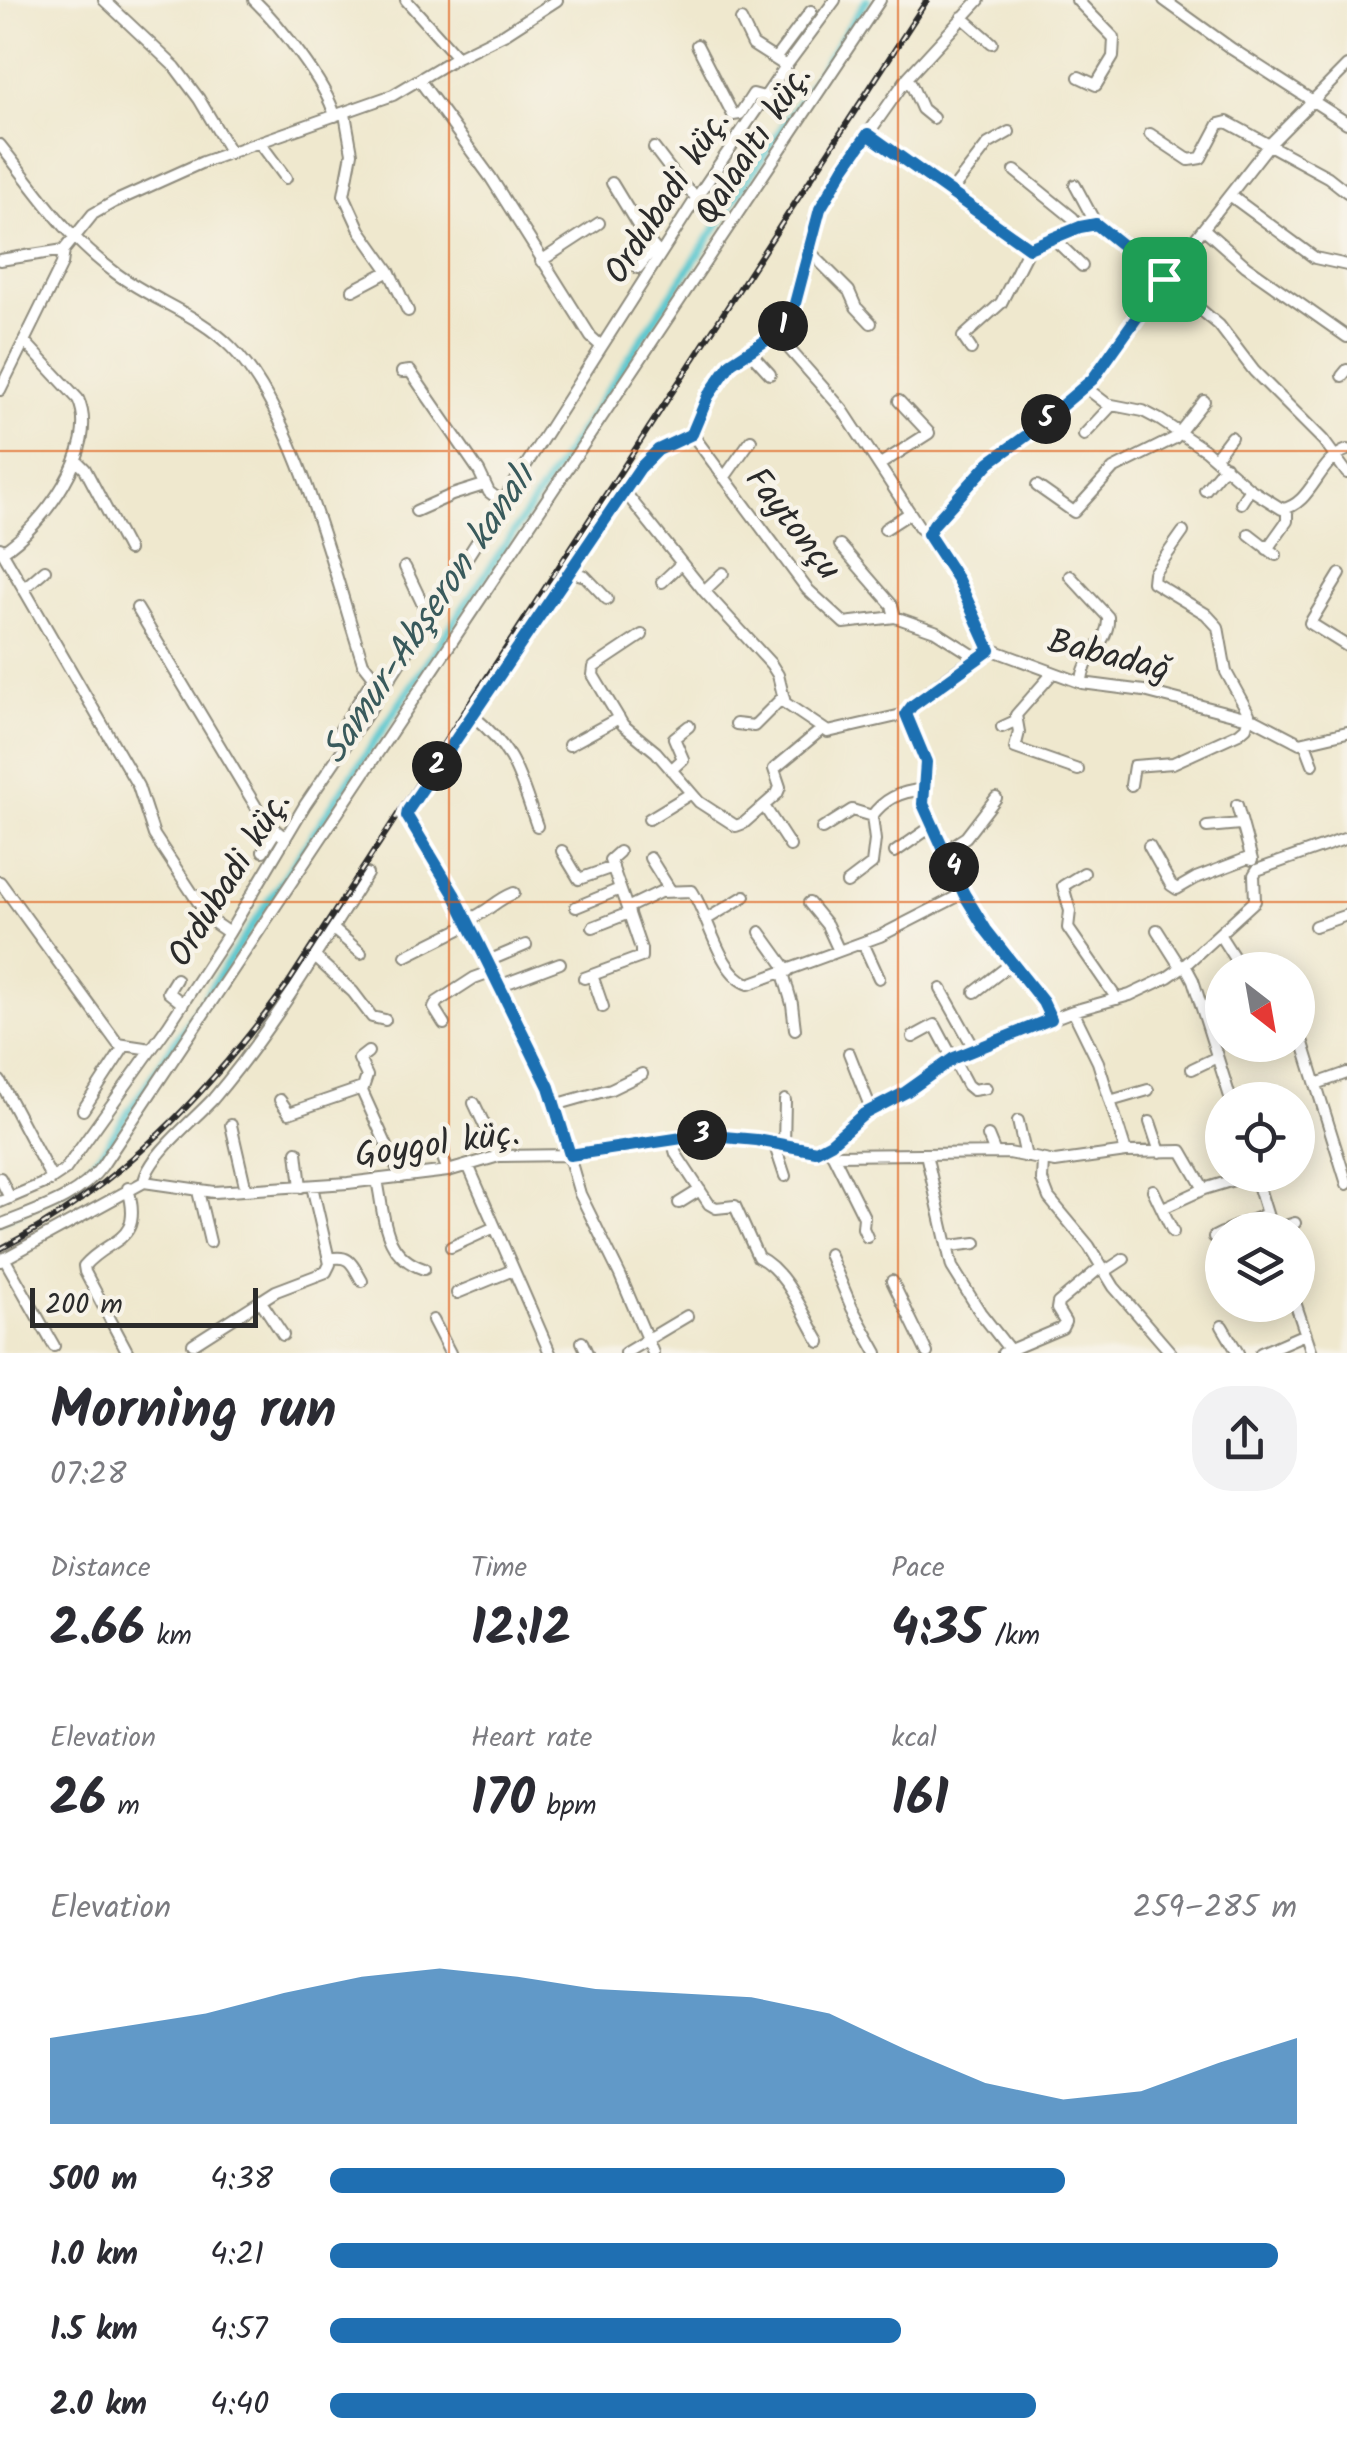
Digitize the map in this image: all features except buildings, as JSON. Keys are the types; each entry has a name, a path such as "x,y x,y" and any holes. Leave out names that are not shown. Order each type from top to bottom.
{"street":[{"path":"104,0 175,67 230,153"},
{"path":"254,0 271,16 340,115 352,153 344,195 360,230 389,271 408,310"},
{"path":"406,0 457,57"},
{"path":"0,390 62,264 64,250 100,208 180,172 340,115 420,81 558,0"},
{"name":"Ordubadi küç.","path":"5,1200 65,1170 183,1004 230,932 280,835 387,684 656,252 764,98 780,62 835,0"},
{"name":"Qalaaltı küç.","path":"0,1225 69,1196 102,1166 880,0"},
{"path":"653,1353 584,1202 555,1104 469,922 407,816 649,457 692,434 717,382 735,359 776,334 798,300 820,209 844,168 908,77 979,0"},
{"path":"1077,0 1114,38 1112,58 1096,85 1079,77"},
{"path":"1164,0 1347,123"},
{"path":"741,20 753,45 780,62 811,11"},
{"path":"962,17 992,43"},
{"path":"697,45 732,116 740,114 753,94 764,98"},
{"path":"928,534 990,462 1086,387 1268,146 1347,66"},
{"path":"908,77 922,109 932,118"},
{"path":"420,81 485,168 541,261 601,346"},
{"path":"1150,134 1188,160 1200,158 1223,122 1347,192"},
{"path":"950,193 988,144 1009,132"},
{"path":"868,134 1029,248"},
{"path":"260,143 286,178"},
{"path":"0,145 44,206 74,238 137,288 213,330 254,374 293,452 363,662 374,677 387,684"},
{"path":"654,148 683,186 697,197"},
{"path":"1015,170 1080,227"},
{"path":"612,182 656,252 638,268"},
{"path":"1075,184 1096,224 1219,325 1254,370 1324,440 1347,473"},
{"path":"1231,196 1315,258 1347,265"},
{"path":"541,261 600,223"},
{"path":"970,350 963,337 1001,303 1029,248 1096,224"},
{"path":"1204,230 1246,266 1347,337"},
{"path":"1055,240 1082,266"},
{"path":"0,260 64,250"},
{"path":"809,251 849,291 856,307 871,323"},
{"path":"353,290 389,271"},
{"path":"624,491 681,564 776,670 782,698 822,730 834,732 906,714 990,650 958,580 928,534 842,410 776,334"},
{"path":"25,342 81,404 81,443 76,460 40,518 1,550 138,786 154,834 210,920 230,932"},
{"path":"750,352 770,374"},
{"path":"402,372 412,374 484,485 501,501"},
{"path":"1086,387 1112,406 1142,411 1220,462 1270,504 1288,509"},
{"path":"879,465 929,433 900,401"},
{"path":"1037,486 1078,515 1113,470 1179,434 1204,401"},
{"path":"1084,435 1112,406"},
{"name":"Faytonçu","path":"692,434 808,589 844,623 894,617 935,631 976,657"},
{"path":"1204,490 1231,437"},
{"path":"724,478 751,440"},
{"path":"1249,534 1272,552 1287,521 1288,509 1300,500 1334,456 1347,450"},
{"path":"76,460 85,469 128,550"},
{"path":"416,511 452,494 484,485"},
{"path":"1241,502 1250,489"},
{"path":"885,530 910,513"},
{"path":"1131,784 1134,766 1183,760 1239,733 1248,718 1248,709 1226,672 1218,628 1206,614 1153,582 1154,573 1183,532"},
{"path":"840,545 892,605 894,617"},
{"path":"662,582 681,564"},
{"path":"406,567 423,605 432,613"},
{"path":"23,588 44,570"},
{"path":"569,571 585,576 607,599"},
{"path":"704,591 723,573"},
{"path":"1340,574 1310,623 1347,646"},
{"path":"1070,576 1108,617 1108,633 1085,663 1082,683"},
{"path":"136,608 264,820 280,835 262,852"},
{"path":"642,635 592,670 619,718 656,752 690,794 726,822 736,826 764,806 780,790 774,769 822,730"},
{"name":"Babadağ","path":"990,650 1082,683 1144,691 1248,718 1297,743 1305,743"},
{"path":"1052,674 1016,715 1016,749 1078,770"},
{"path":"334,740 374,677"},
{"path":"736,724 754,726 782,698"},
{"path":"906,714 926,762 923,804 964,894 986,930 1043,1002 1051,1019"},
{"path":"472,716 490,731 516,764 538,826"},
{"path":"569,745 619,718"},
{"path":"1002,728 1016,721"},
{"path":"671,770 683,760 674,738 689,726"},
{"path":"1313,764 1305,743 1347,732"},
{"path":"872,816 890,799 922,790"},
{"path":"648,819 690,794"},
{"path":"946,850 966,837 996,798"},
{"path":"1236,805 1257,870"},
{"path":"764,806 790,846"},
{"path":"822,828 852,810 872,816"},
{"path":"847,883 872,864 872,816"},
{"path":"1207,827 1240,824"},
{"path":"895,852 934,825"},
{"path":"867,1237 864,1217 829,1151 871,1109 899,1096 974,1048 1148,987 1183,967 1255,901 1257,870 1347,838"},
{"path":"1149,846 1171,886 1177,889 1251,857"},
{"path":"562,851 578,879 612,866"},
{"path":"603,1007 588,977 641,957 610,860 620,852"},
{"path":"650,858 670,890"},
{"path":"1084,873 1062,886 1070,911 1068,928 1116,1000"},
{"path":"54,1346 2,1260 144,1182 148,1168 212,1100 253,1048 366,874"},
{"path":"0,882 64,974 124,1047 151,1049"},
{"path":"576,907 620,889"},
{"path":"592,927 628,911 652,894 692,891 728,969 738,981 749,984 863,943 964,894"},
{"path":"406,956 488,912 496,900 514,893"},
{"path":"707,919 746,896"},
{"path":"809,903 839,951"},
{"path":"1315,926 1347,915"},
{"path":"332,928 362,953"},
{"path":"1157,930 1183,967 1205,1025"},
{"path":"760,932 785,972 795,1028"},
{"path":"1219,934 1230,952"},
{"path":"863,943 878,978"},
{"path":"444,1024 434,1008 437,1002 526,945"},
{"path":"315,957 353,992 372,1017 385,1020"},
{"path":"975,992 1012,963"},
{"path":"499,986 560,964"},
{"path":"176,979 168,992 183,1004"},
{"path":"942,989 974,1048"},
{"path":"1074,1011 1093,1049 1126,1152"},
{"path":"913,1037 935,1025 970,1089 986,1088"},
{"path":"84,1110 124,1047"},
{"path":"368,1052 359,1059 367,1076 362,1088 401,1177"},
{"path":"849,1054 871,1109"},
{"path":"1192,1069 1207,1062"},
{"path":"1309,1062 1344,1164 1347,1184"},
{"path":"1316,1084 1347,1073"},
{"path":"555,1104 611,1088 642,1074"},
{"path":"0,1081 52,1179"},
{"path":"280,1100 289,1113 362,1088"},
{"path":"1110,1101 1148,1090"},
{"path":"785,1176 779,1144 786,1100"},
{"path":"474,1103 498,1156"},
{"path":"1018,1122 1026,1157"},
{"path":"1150,1122 1160,1152 1185,1153 1204,1188 1162,1208"},
{"path":"231,1125 238,1141 246,1190"},
{"name":"Goygol küç.","path":"144,1182 198,1190 306,1186 448,1171 498,1156 570,1155 713,1135 811,1151 995,1153 1042,1161 1070,1162 1126,1152 1160,1152"},
{"path":"988,1136 995,1153"},
{"path":"672,1139 674,1150 712,1206 735,1206 758,1257 771,1263 781,1275 820,1342"},
{"path":"438,1145 448,1171"},
{"path":"80,1150 102,1166"},
{"path":"193,1344 260,1300 329,1268 298,1152"},
{"path":"926,1154 954,1271 1008,1352 1042,1346 1065,1325 1058,1303 1102,1269 1124,1259"},
{"path":"1042,1161 1042,1180 1049,1198 1171,1353"},
{"path":"468,1165 550,1353"},
{"path":"0,1178 5,1200"},
{"path":"377,1180 387,1230 398,1256 408,1264 424,1268"},
{"path":"128,1188 128,1232 84,1266 128,1353"},
{"path":"198,1190 210,1242"},
{"path":"679,1203 700,1190"},
{"path":"1153,1190 1174,1232"},
{"path":"451,1248 495,1227"},
{"path":"950,1246 976,1242"},
{"path":"829,1254 877,1353"},
{"path":"329,1258 349,1258 362,1281"},
{"path":"458,1293 514,1270"},
{"path":"892,1282 927,1353"},
{"path":"260,1300 282,1335"},
{"path":"625,1353 687,1316"},
{"path":"434,1320 450,1353"},
{"path":"1302,1322 1312,1353"},
{"path":"1222,1326 1238,1353"},
{"path":"1260,1353 1306,1334"}],"waterway":[{"name":"Samur-Abşeron kanalı","path":"0,1219 75,1183 103,1151 867,0"}],"railway":[{"path":"0,1249 84,1197 159,1134 226,1063 287,985 927,0"}],"route":[{"path":"868,134 1029,248 1096,224 1164,279 1093,379 990,462 928,534 958,580 990,650 908,709 907,723 926,762 923,804 976,914 1043,1002 1051,1019 943,1064 906,1092 871,1109 816,1151 702,1135 570,1155 549,1087 488,960 407,816 556,590 649,457 692,434 708,396 731,363 782,328 798,300 816,218 868,134"}]}
